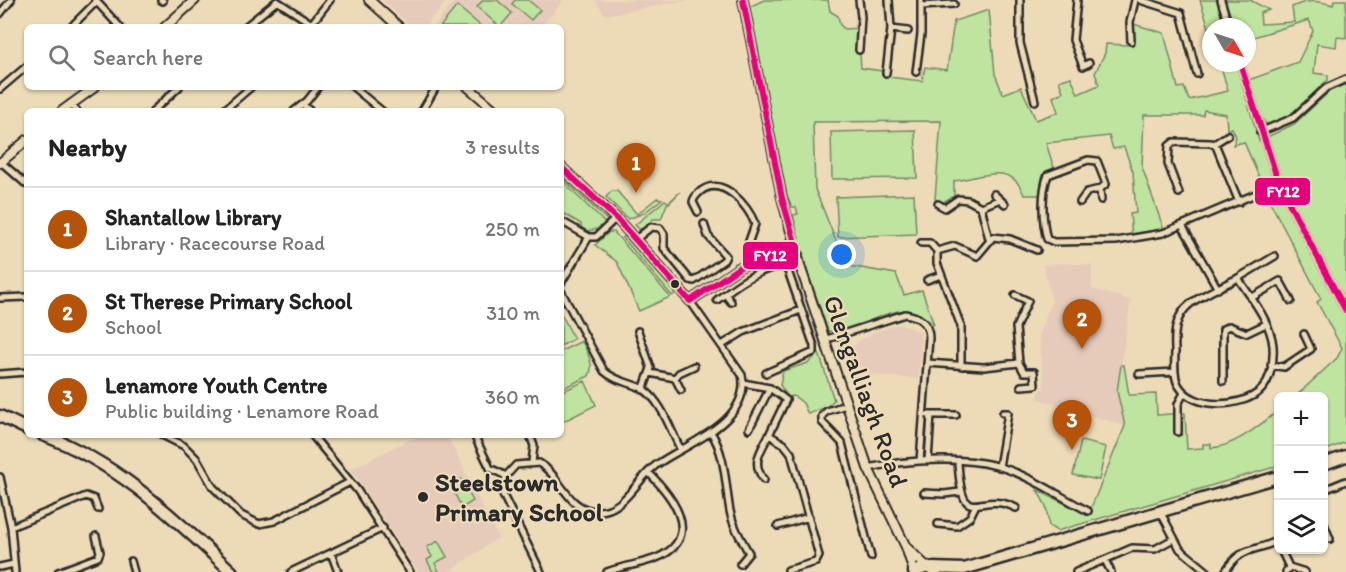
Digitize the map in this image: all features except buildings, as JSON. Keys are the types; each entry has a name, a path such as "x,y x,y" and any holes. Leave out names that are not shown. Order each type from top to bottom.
{"highway":[{"path":"3,420 24,428"},
{"path":"51,438 83,451 119,474 164,510 232,572"},
{"path":"1328,462 1346,456"},
{"path":"914,572 932,569 962,570 1274,478"}],"main road":[{"path":"369,0 396,24"},
{"name":"Glengalliagh Road","path":"743,0 782,198 797,250 824,339 868,468 906,547 914,572"},
{"path":"168,24 191,1"},
{"path":"65,108 90,90"},
{"path":"472,90 492,108"},
{"path":"0,162 24,142"},
{"path":"564,170 616,218 690,301 740,267 797,250"},
{"name":"Glengalliagh Road","path":"906,547 932,569"}],"street":[{"path":"0,14 10,0"},
{"path":"312,24 330,0"},
{"path":"859,0 860,50"},
{"path":"886,73 891,29 889,0"},
{"path":"1020,0 1020,43 1035,101"},
{"path":"1077,0 1073,40 1083,66 1089,63"},
{"path":"1131,41 1130,22 1135,0"},
{"path":"1140,0 1181,13 1197,74"},
{"path":"1221,0 1226,18"},
{"path":"74,24 96,1 117,24"},
{"path":"249,24 277,1 310,24"},
{"path":"916,72 921,34 921,3 954,4"},
{"path":"891,29 908,31"},
{"path":"0,89 24,69"},
{"path":"1243,72 1278,184 1346,311"},
{"path":"1260,132 1293,118 1326,88 1346,78"},
{"path":"156,108 176,90"},
{"path":"226,108 248,90"},
{"path":"298,108 316,90"},
{"path":"357,90 378,108"},
{"path":"424,108 434,90"},
{"path":"70,104 74,108"},
{"path":"303,105 306,108"},
{"path":"1179,193 1168,164 1169,146 1174,142 1214,144 1228,135"},
{"path":"1214,144 1239,202"},
{"path":"1080,202 1087,192 1100,189 1106,184 1097,161 1088,160 1048,175 1044,183 1044,230 1047,239 1054,242 1116,241 1144,237 1184,227 1278,184"},
{"path":"0,162 24,182"},
{"path":"698,212 693,202 696,195 707,187 715,185 726,190 751,213 755,224 749,241 757,261"},
{"path":"1100,189 1101,200"},
{"path":"981,207 996,197 1005,204"},
{"path":"937,251 955,246 977,256 984,250 989,239 981,207 968,200 958,199 945,208 938,204"},
{"path":"564,223 589,237 596,237 616,218"},
{"path":"636,240 651,227 660,228 664,234 664,248 690,280 694,281 724,261 726,256 708,236 704,224"},
{"path":"1184,227 1218,289"},
{"path":"564,278 589,237"},
{"path":"989,239 1003,237 1037,250"},
{"path":"1028,247 1029,239"},
{"path":"921,243 930,243 937,251"},
{"path":"937,251 935,256 941,275 961,326 961,366"},
{"path":"1238,278 1266,324 1273,347 1271,364 1263,388 1250,398 1205,403 1184,393 1178,385 1175,372 1174,329 1178,320 1190,304 1275,256"},
{"path":"717,300 748,278 782,266 788,270 814,352 766,373"},
{"path":"927,280 941,275"},
{"path":"1251,298 1280,281 1291,301"},
{"path":"725,294 731,302"},
{"path":"1015,295 1028,301 1016,327 1019,363 1024,372 1034,372 1035,385 1021,386"},
{"path":"0,298 24,297"},
{"path":"564,297 604,371 614,380 643,390 655,400 681,450"},
{"path":"541,572 503,495 506,476 516,465 532,462 544,466 577,504 594,512 615,506 648,471 711,432 728,417 743,383 736,363 690,301"},
{"path":"722,345 743,332 801,310"},
{"path":"824,339 905,314 914,315 925,324 929,333 920,461"},
{"path":"1223,381 1223,329 1229,326 1247,333 1266,324"},
{"path":"638,331 646,348 651,368 643,390"},
{"path":"1271,364 1284,367 1311,349 1304,334"},
{"path":"927,363 961,366 1019,363"},
{"path":"675,378 679,373 694,366"},
{"path":"776,369 779,376"},
{"path":"0,374 24,372"},
{"path":"1139,374 1175,372"},
{"path":"650,373 675,378"},
{"path":"675,378 681,390"},
{"path":"743,383 770,388 784,397 786,403 755,464 764,480"},
{"path":"749,429 770,388"},
{"path":"1178,432 1178,404 1184,393"},
{"path":"846,405 827,411 822,416 822,422 842,443 870,554 877,549"},
{"path":"999,467 1008,413 1003,412"},
{"path":"923,414 957,415"},
{"path":"928,461 931,415"},
{"path":"711,432 723,459 730,513 736,524 736,534 749,553 740,564"},
{"path":"769,435 789,450 809,516 818,559 816,562 788,570"},
{"path":"168,438 183,446 197,459 213,487 242,515 259,524 274,521 350,482"},
{"path":"314,438 383,528 409,570 401,572"},
{"path":"475,438 490,468 506,476"},
{"path":"531,438 534,446 532,462"},
{"path":"868,468 920,461 999,467 1088,511"},
{"path":"958,463 960,492 969,504 997,501 1016,508"},
{"path":"607,572 661,556 675,545 679,537 681,518 677,507 667,491 648,471"},
{"path":"0,477 11,527 15,572"},
{"path":"1328,488 1346,481"},
{"path":"924,493 960,492"},
{"path":"11,527 86,496 94,499 98,509"},
{"path":"938,524 957,526 970,517 976,505"},
{"path":"1160,511 1173,539 1203,571"},
{"path":"778,525 809,516"},
{"path":"291,572 383,528"},
{"path":"1328,535 1330,539"},
{"path":"58,572 98,557 100,552 96,536"},
{"path":"1076,572 1132,548 1155,549 1173,539"},
{"path":"1225,572 1232,562 1251,548 1274,543"},
{"path":"331,553 338,572"},
{"path":"1283,554 1288,570 1305,572"},
{"path":"1105,560 1111,572"},
{"path":"131,561 134,572"},
{"path":"0,567 14,564"}],"shaded area":[{"path":"382,0 448,0 427,24 408,24"},
{"path":"455,0 564,0 544,24 436,24"},
{"path":"595,0 691,0 605,15"},
{"path":"1061,263 1092,265 1092,289 1131,300 1117,391 1125,426 1038,399 1040,389 1044,388 1039,334 1052,301 1043,265"},
{"path":"899,324 921,332 919,379 857,374 848,352 861,339 873,332"},
{"name":"Steelstown Primary School","path":"413,438 448,438 498,538 448,572 418,572 351,469"}],"green space":[{"path":"483,0 497,0 512,13 503,24 497,24 477,7"},
{"path":"515,0 528,0 540,10 531,20 512,4"},
{"path":"764,0 828,0 830,11 838,16 840,25 845,29 858,28 861,68 890,72 889,77 922,81 925,67 947,70 954,21 989,10 995,74 1003,94 1021,87 1036,120 1058,112 1053,97 1063,92 1059,81 1071,77 1078,94 1099,85 1095,73 1105,53 1106,44 1127,45 1127,22 1164,33 1178,88 1184,87 1189,100 1228,91 1223,72 1239,72 1259,141 1294,124 1330,91 1346,84 1346,442 1328,449 1328,392 1300,392 1337,358 1342,348 1317,302 1321,299 1267,196 1244,142 1233,145 1236,137 1232,128 1227,130 1226,114 1204,110 1203,115 1144,115 1142,167 1164,230 1132,237 1130,214 1136,213 1133,172 1124,147 1113,149 1109,136 1046,143 1054,168 1042,177 1041,195 1024,195 1019,184 1012,178 1003,174 994,174 954,181 954,196 943,202 935,199 941,121 813,122 815,189 836,241 838,264 896,274 904,295 922,290 934,325 920,315 907,311 894,312 856,327 828,331 806,267 793,215 798,214 796,207 792,207 785,191 749,7"},
{"path":"1200,0 1218,0 1223,18 1206,18"},
{"path":"1225,0 1250,0 1269,10 1260,13 1261,24 1294,22 1292,7 1302,3 1317,2 1333,5 1334,0 1346,0 1346,38 1337,37 1336,47 1317,44 1314,73 1328,75 1328,80 1284,119 1266,124 1261,117 1249,80 1298,62 1313,31 1309,20 1256,36 1256,18 1231,18"},
{"path":"457,6 478,24 442,24"},
{"path":"915,130 917,178 832,179 831,132"},
{"path":"564,176 605,213 607,220 564,180"},
{"path":"564,183 605,223 588,231 582,230 581,224 564,214"},
{"path":"612,191 617,191 637,214 657,198 662,199 644,213 628,219 606,197"},
{"path":"914,194 916,234 838,237 836,197"},
{"path":"665,200 668,203 661,219 653,219 645,228 639,229 635,225"},
{"path":"609,232 614,232 670,297 639,311 617,262 595,245"},
{"path":"626,234 671,284 676,293 672,296 623,238"},
{"path":"564,319 574,339 564,344"},
{"path":"582,341 591,363 591,372 589,376 564,388 564,350"},
{"path":"819,353 834,400 826,407 808,414 803,403 794,396 788,397 780,385 783,371 808,363"},
{"path":"1121,365 1124,365 1129,395 1156,394 1157,415 1185,413 1187,449 1203,448 1203,444 1211,444 1211,448 1229,444 1274,414 1274,467 1057,531 1049,526 1046,506 1037,490 1088,515 1125,426 1117,391"},
{"path":"585,381 596,405 564,421 564,391"},
{"path":"1081,441 1106,447 1099,480 1073,475"},
{"path":"461,479 473,501 462,508 450,485"},
{"path":"438,541 447,557 435,563 439,572 433,572 427,560 432,557 427,547"}],"transit line":[{"name":"FY12","path":"564,170 616,218 690,301 740,267 796,246 782,198 743,0"},
{"name":"FY12","path":"1243,72 1279,184 1346,311"}],"place":[{"name":"Shantallow Library","path":"636,193"},
{"name":"St Therese Primary School","path":"1082,349"},
{"name":"Lenamore Youth Centre","path":"1072,450"},
{"name":"Steelstown Primary School","path":"423,497"}]}
